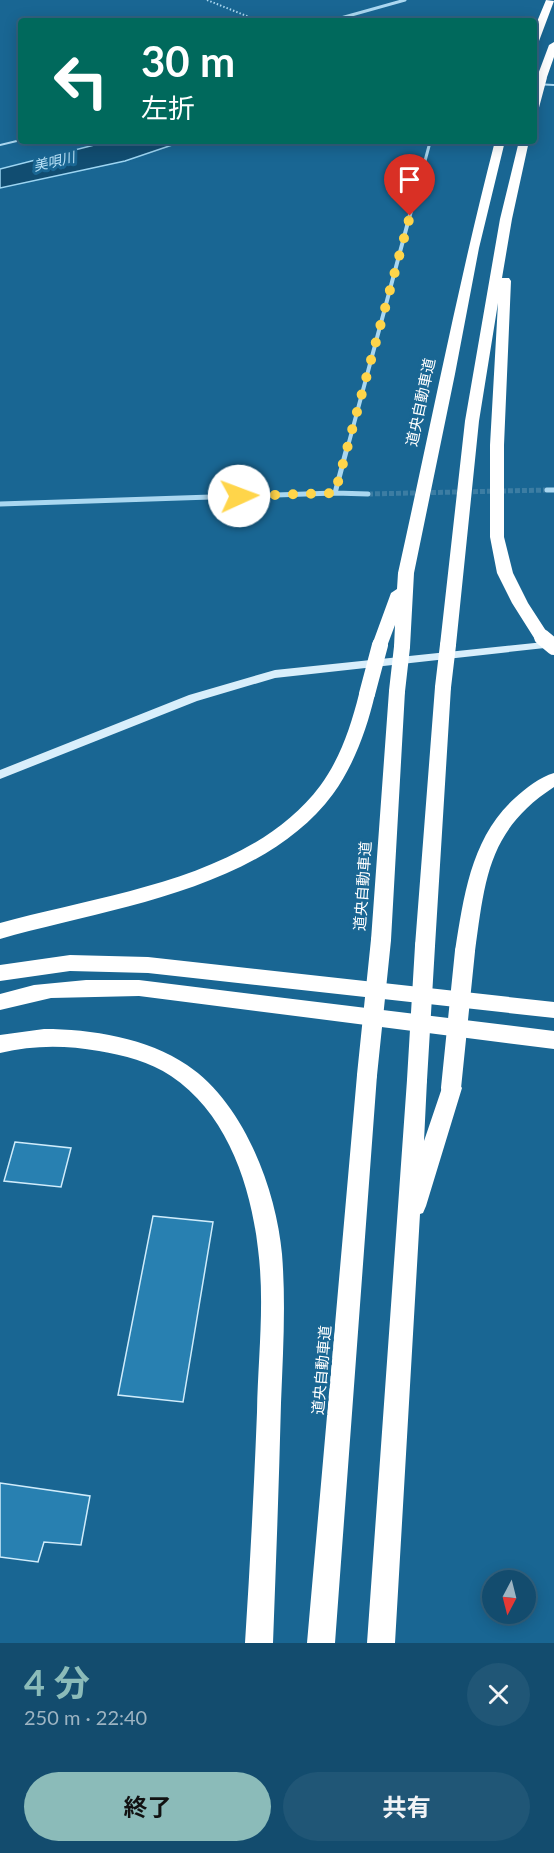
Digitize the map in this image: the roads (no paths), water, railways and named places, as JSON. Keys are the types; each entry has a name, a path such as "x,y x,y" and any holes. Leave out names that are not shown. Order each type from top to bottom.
{"highway":[{"path":"537,33 550,0"},
{"path":"537,96 554,45"},
{"name":"道央自動車道","path":"321,1643 367,1075 381,940 406,573 449,375 473,248 499,145"},
{"path":"381,1643 405,1238 443,687 472,421 506,219 523,146"},
{"path":"506,219 505,297 497,444 497,537 505,573 520,603 550,643"},
{"path":"0,931 44,917 190,881 261,850 299,822 331,784 353,742 380,645 406,573"},
{"path":"405,1238 451,1088 465,951 475,881 495,830 514,805 535,789 554,779"},
{"path":"0,974 70,963 148,965 554,1010"},
{"path":"0,1002 40,992 90,987 139,988 554,1040"},
{"path":"0,1044 44,1036 86,1039 145,1053 186,1075 222,1112 248,1161 264,1212 272,1279 267,1484 259,1643"}],"street":[{"path":"341,18 405,0"},
{"path":"335,493 429,146"},
{"path":"547,490 554,490"},
{"path":"0,504 335,493 368,494"},
{"path":"0,775 193,698 275,674 550,643"}],"lane":[{"path":"537,84 554,85"},
{"path":"0,145 18,141"}],"water":[{"name":"美唄川","path":"98,144 175,144 125,161 0,188 0,169"}],"tunnel":[{"path":"368,494 547,490"}]}
